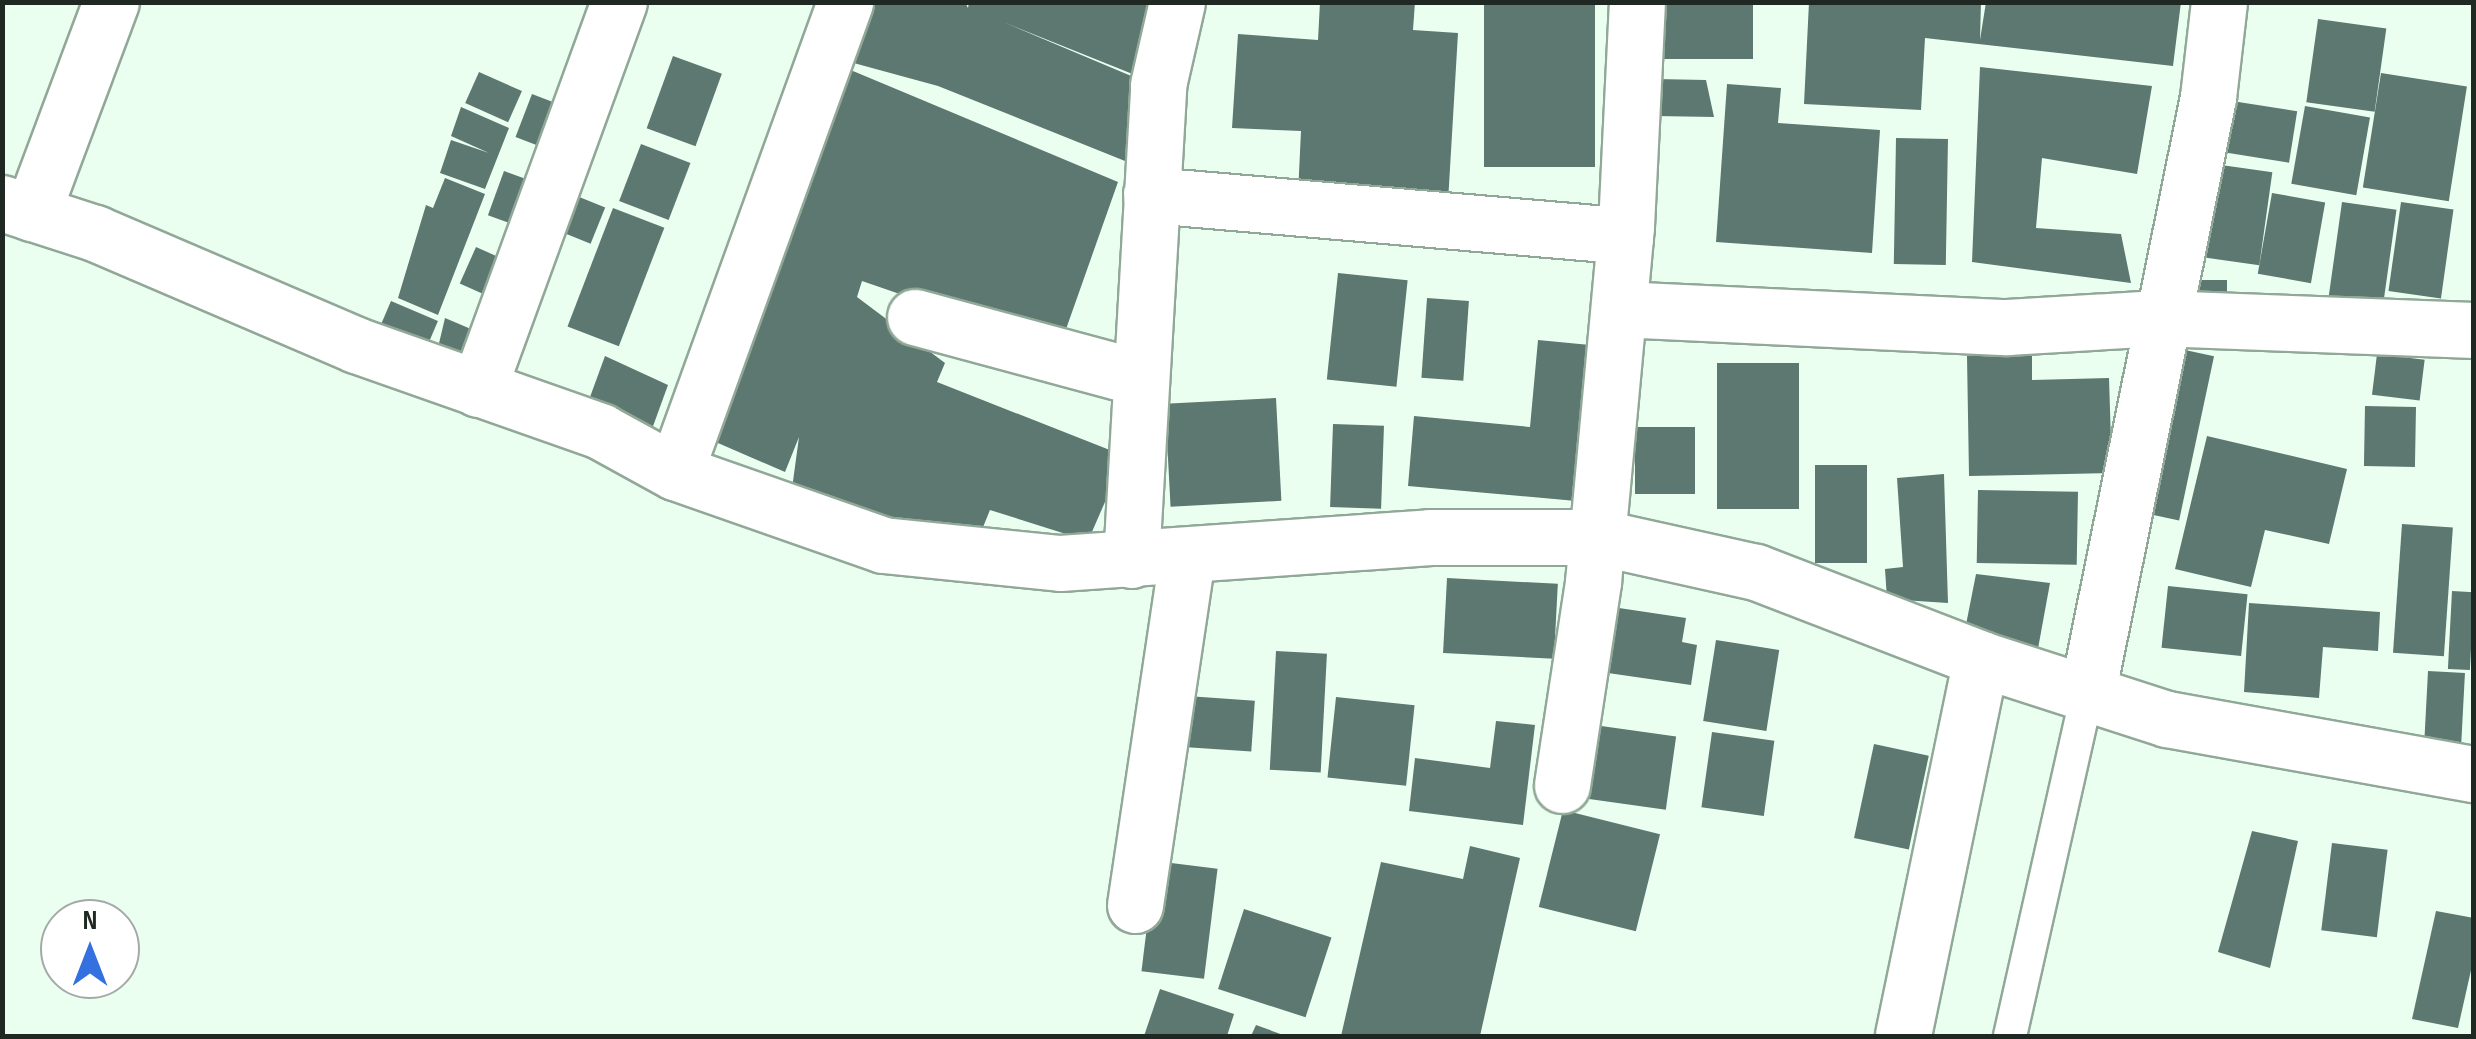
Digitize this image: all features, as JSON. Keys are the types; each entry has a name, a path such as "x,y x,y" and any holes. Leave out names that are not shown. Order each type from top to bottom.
{"street":[{"path":"111,2 18,208 478,388 600,431 675,472 882,545 1012,560 1131,560 1430,536 1598,536 1756,572 1981,660 2087,694 2263,740 2474,774"},
{"path":"478,388 619,2"},
{"path":"675,472 845,2"},
{"path":"1131,560 1138,377 1158,85 1177,2"},
{"path":"1562,785 1598,536 1620,309 1637,2"},
{"path":"2087,694 2159,318 2208,97 2219,2"},
{"path":"1151,196 1624,236"},
{"path":"1620,309 2007,327 2159,318 2474,330"},
{"path":"915,317 1138,377"},
{"path":"1135,905 1186,556"},
{"path":"1903,1035 1981,660"}],"lane":[{"path":"2010,1036 2087,694"}],"building":[{"path":"865,2 965,2 968,8 969,2 1159,2 1155,83 1003,22 1155,86 1125,161 938,86 850,62"},
{"path":"1320,2 1415,2 1413,30 1458,33 1448,202 1298,194 1301,131 1232,128 1238,34 1318,40"},
{"path":"1484,2 1595,2 1595,167 1484,167"},
{"path":"1662,2 1753,2 1753,59 1662,59"},
{"path":"1809,2 1981,2 1980,40 1986,2 2181,2 2173,66 1925,38 1921,110 1804,104"},
{"path":"2318,19 2386,29 2375,112 2306,102"},
{"path":"673,56 722,74 696,146 647,128"},
{"path":"841,66 1118,182 1059,349 862,281 857,297 945,363 937,382 1125,456 1088,541 990,510 972,554 791,496 799,437 785,472 711,440"},
{"path":"1980,67 2152,86 2137,174 2042,158 2036,228 2121,234 2131,283 1972,262"},
{"path":"479,72 522,91 508,122 465,103"},
{"path":"2381,73 2467,87 2449,201 2363,188"},
{"path":"1656,79 1706,80 1714,117 1655,116"},
{"path":"1727,84 1781,88 1778,123 1880,130 1872,253 1716,242"},
{"path":"532,94 568,108 552,151 516,137"},
{"path":"2232,101 2297,111 2289,163 2224,152"},
{"path":"2305,106 2370,117 2356,195 2291,184"},
{"path":"461,107 509,128 485,189 440,173 451,140 489,153 451,136"},
{"path":"1896,138 1948,139 1946,265 1894,264"},
{"path":"641,144 690,163 669,220 619,201"},
{"path":"2207,163 2272,172 2259,265 2194,256"},
{"path":"504,171 532,181 516,225 488,215"},
{"path":"445,178 485,194 438,315 398,298 426,205 433,208"},
{"path":"557,188 605,207 591,244 542,224"},
{"path":"2272,193 2325,202 2311,283 2258,274"},
{"path":"2342,202 2396,210 2383,307 2328,299"},
{"path":"2401,202 2453,209 2441,299 2388,291"},
{"path":"613,208 664,228 619,346 567,327"},
{"path":"476,247 503,259 487,296 460,284"},
{"path":"1338,273 1408,280 1396,387 1327,379"},
{"path":"2184,280 2227,280 2227,306 2184,306"},
{"path":"1427,298 1469,301 1463,381 1421,378"},
{"path":"391,301 438,321 426,349 379,329"},
{"path":"445,318 478,332 466,370 436,356"},
{"path":"1538,340 1590,345 1576,501 1408,486 1414,416 1530,427"},
{"path":"2171,347 2214,356 2179,520 2136,511"},
{"path":"2377,354 2425,360 2420,401 2372,395"},
{"path":"605,356 668,385 648,440 586,408"},
{"path":"1967,356 2032,356 2032,380 2109,378 2112,473 1969,476"},
{"path":"1717,363 1799,363 1799,509 1717,509"},
{"path":"1276,398 1281,501 1171,507 1165,404"},
{"path":"2365,406 2416,407 2415,467 2364,466"},
{"path":"1333,424 1384,426 1381,509 1330,507"},
{"path":"1635,427 1695,427 1695,494 1635,494"},
{"path":"2207,436 2347,469 2329,544 2265,530 2251,587 2175,569"},
{"path":"1815,465 1867,465 1867,563 1815,563"},
{"path":"1944,474 1948,603 1887,599 1885,569 1903,567 1897,478"},
{"path":"1978,490 2078,492 2077,565 1977,563"},
{"path":"2402,524 2453,528 2444,656 2393,653"},
{"path":"1976,574 2050,583 2035,665 1963,640"},
{"path":"1447,578 1558,584 1554,659 1443,653"},
{"path":"2168,586 2248,594 2241,656 2162,648"},
{"path":"2452,591 2474,592 2470,670 2448,669"},
{"path":"2249,603 2380,612 2378,651 2323,647 2319,698 2244,692"},
{"path":"1619,608 1686,618 1682,642 1697,645 1691,685 1608,673"},
{"path":"1716,640 1779,650 1766,731 1703,721"},
{"path":"1276,651 1327,654 1321,773 1270,770"},
{"path":"2428,671 2465,673 2461,749 2424,747"},
{"path":"1187,696 1255,701 1251,752 1183,747"},
{"path":"1336,697 1415,705 1406,786 1328,778"},
{"path":"1496,721 1535,725 1523,825 1409,811 1415,758 1490,768"},
{"path":"1587,724 1676,737 1666,810 1577,797"},
{"path":"1712,732 1774,741 1764,816 1701,807"},
{"path":"1874,744 1929,756 1909,850 1854,838"},
{"path":"1563,810 1660,834 1636,931 1539,907"},
{"path":"2252,831 2298,841 2270,968 2218,952"},
{"path":"2332,843 2388,850 2377,937 2321,930"},
{"path":"1470,846 1520,858 1480,1036 1341,1036 1381,862 1463,879"},
{"path":"1155,861 1218,869 1204,979 1141,971"},
{"path":"1244,909 1331,937 1306,1017 1218,989"},
{"path":"2436,911 2474,918 2474,957 2458,1028 2412,1019"},
{"path":"1160,989 1234,1014 1227,1036 1144,1036"},
{"path":"1256,1025 1286,1036 1251,1036"}]}
